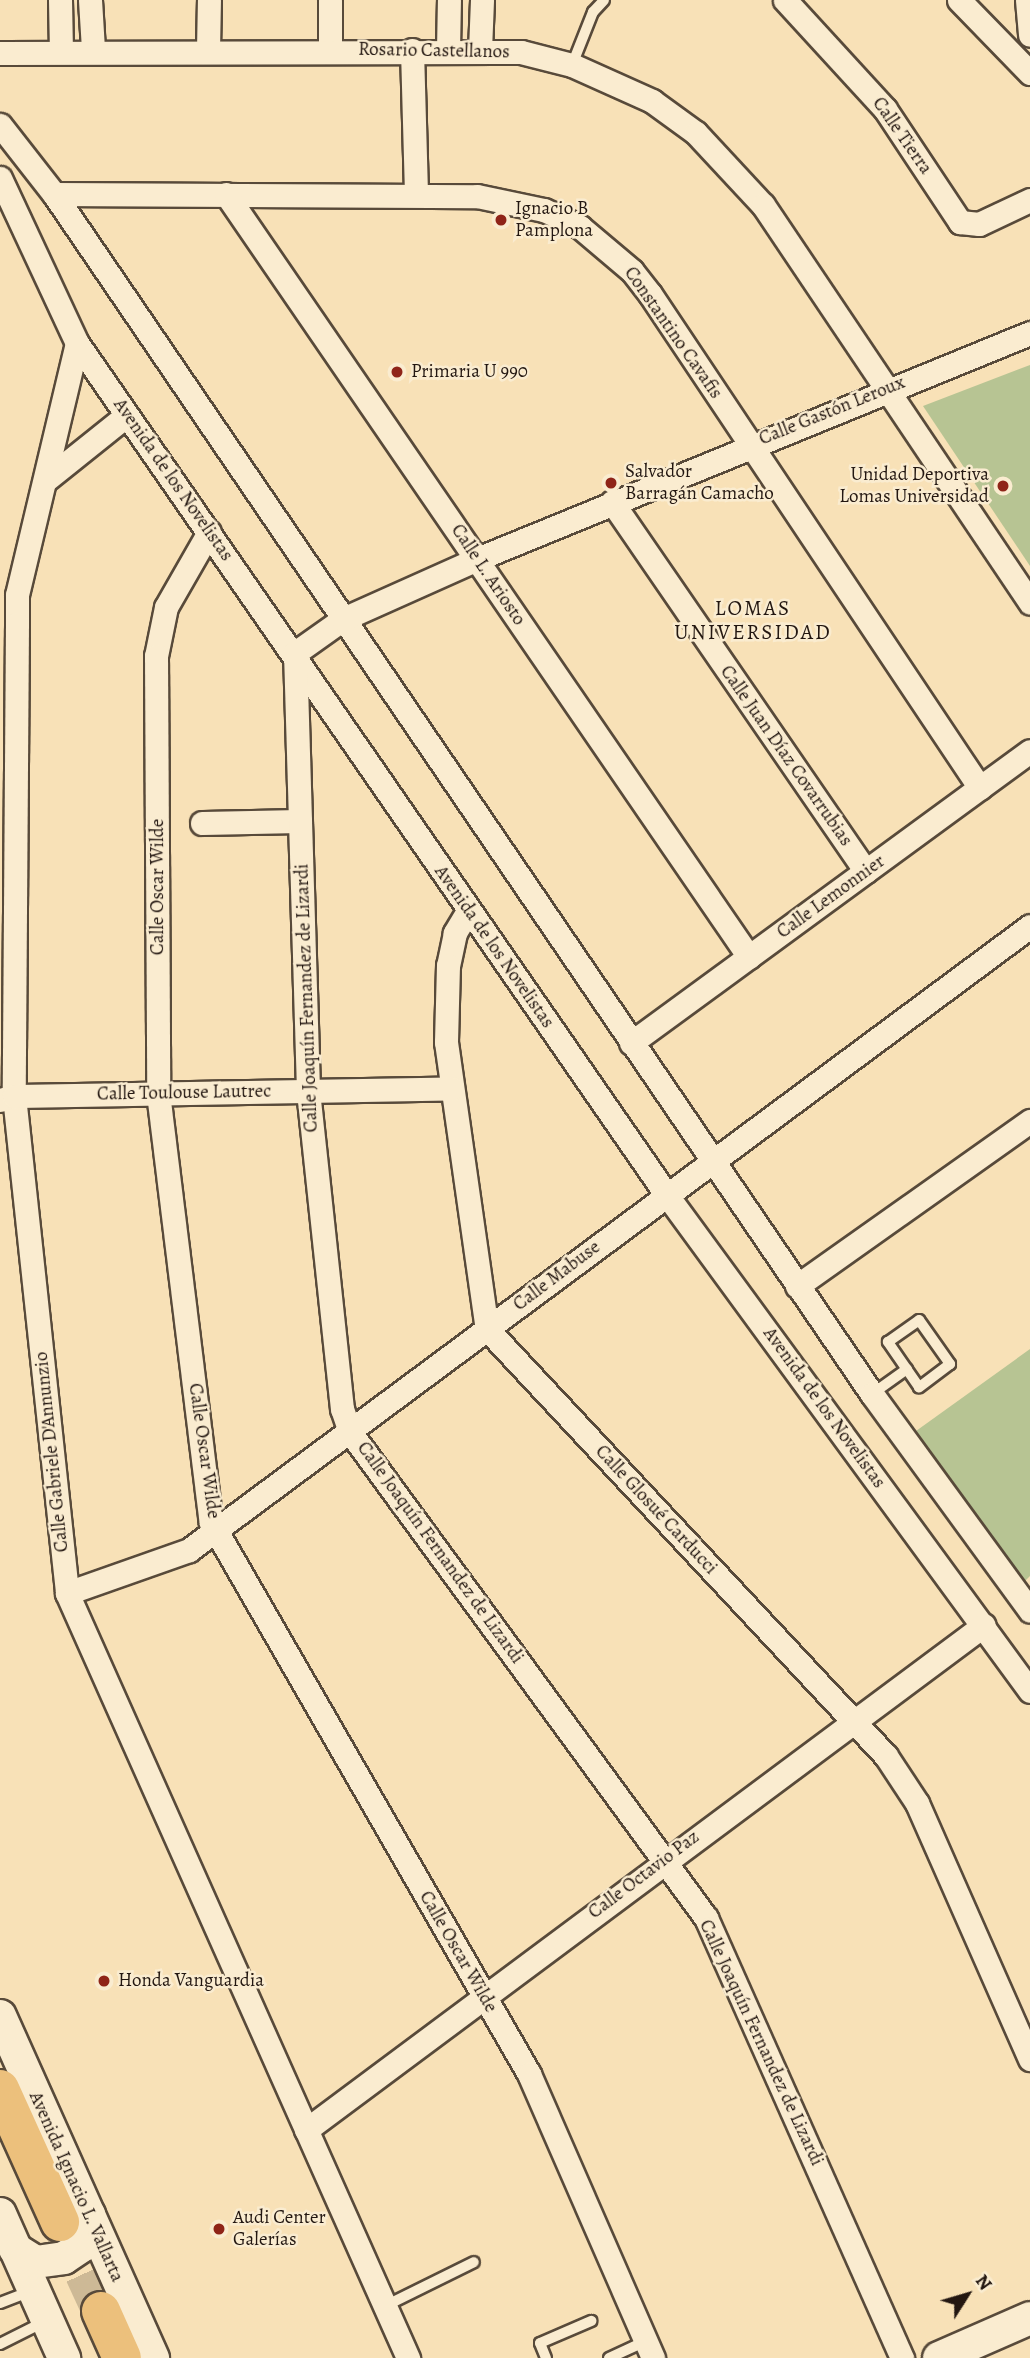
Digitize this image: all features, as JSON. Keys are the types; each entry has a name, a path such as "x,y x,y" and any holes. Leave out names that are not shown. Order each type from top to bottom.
{"highway":[{"name":"Avenida Ignacio L. Vallarta","path":"0,2089 51,2229"},
{"name":"Avenida Ignacio L. Vallarta","path":"0,2140 51,2229"},
{"name":"Avenida Ignacio L. Vallarta","path":"87,2309 98,2358"},
{"name":"Avenida Ignacio L. Vallarta","path":"87,2309 122,2358"}],"street":[{"path":"60,0 61,50"},
{"path":"90,0 93,49"},
{"path":"208,50 209,0"},
{"path":"330,0 330,50"},
{"path":"448,50 449,0"},
{"path":"480,50 482,0"},
{"name":"Calle Tierra","path":"785,0 885,109 960,222 979,224 1030,200"},
{"path":"959,0 1030,73"},
{"path":"1027,0 1030,35"},
{"name":"Rosario Castellanos","path":"0,53 93,49 521,52 572,65 652,101 696,133 732,168 763,205 1030,603"},
{"path":"412,50 415,192"},
{"path":"0,125 54,194 711,1162 872,1394 1027,1601"},
{"name":"Avenida de los Novelistas","path":"0,178 77,343 295,653 468,911 666,1194 1030,1691"},
{"name":"Constantino Cavafis","path":"54,194 415,192 508,200 580,227 638,279 980,788"},
{"name":"Calle L. Ariosto","path":"226,194 749,957"},
{"name":"Calle Gastón Leroux","path":"295,653 343,619 477,559 750,444 1030,333"},
{"name":"Calle Gabriele D'Annunzio","path":"77,343 47,479 8,624 7,1098 67,1592 408,2358"},
{"path":"47,479 127,415"},
{"name":"Calle Juan Díaz Covarrubias","path":"612,502 866,871"},
{"name":"Calle Oscar Wilde","path":"209,532 180,575 166,607 156,656 158,1093 211,1522 528,2074 649,2350"},
{"name":"Calle Joaquín Fernandez de Lizardi","path":"295,653 308,1090 342,1409 350,1432 706,1918 728,1961 902,2358"},
{"name":"Calle Lemonnier","path":"631,1043 1030,751"},
{"path":"202,823 300,821"},
{"path":"468,911 455,933 448,965 446,1042 486,1329"},
{"name":"Calle Mabuse","path":"67,1592 153,1566 217,1531 666,1194 1030,926"},
{"name":"Calle Toulouse Lautrec","path":"7,1098 452,1088"},
{"path":"797,1286 1030,1121"},
{"name":"Calle Glosué Carducci","path":"486,1329 886,1756 916,1802 1030,2059"},
{"name":"Calle Octavio Paz","path":"306,2130 664,1859 984,1625"},
{"name":"Avenida Ignacio L. Vallarta","path":"0,2016 51,2229 87,2309 64,2358"},
{"name":"Avenida Ignacio L. Vallarta","path":"0,2214 51,2229"},
{"name":"Avenida Ignacio L. Vallarta","path":"51,2229 34,2290 87,2309 153,2358"},
{"path":"34,2290 77,2269 98,2270 87,2309"},
{"path":"939,2358 1030,2318"}],"lane":[{"path":"572,65 593,12 604,0"},
{"path":"919,1320 950,1364 919,1387 907,1369 888,1342 919,1320"},
{"path":"872,1394 907,1369"},
{"path":"385,2306 474,2263"},
{"path":"0,2303 34,2290"},
{"path":"0,2344 87,2309"},
{"path":"546,2358 540,2343 591,2321"},
{"path":"609,2358 649,2350"}],"green space":[{"name":"Unidad Deportiva Lomas Universidad","path":"1030,365 1030,566 923,406"},
{"path":"1030,1349 1030,1576 1025,1581 916,1431"}],"tunnel":[{"path":"60,2222 101,2311"}],"place":[{"name":"Ignacio B Pamplona","path":"501,220"},
{"name":"Primaria U 990","path":"397,372"},
{"name":"Salvador Barragán Camacho","path":"611,483"},
{"name":"Unidad Deportiva Lomas Universidad","path":"1003,486"},
{"name":"Honda Vanguardia","path":"104,1981"},
{"name":"Audi Center Galerías","path":"219,2229"}],"district":[{"name":"LOMAS UNIVERSIDAD","path":"753,620"}]}
